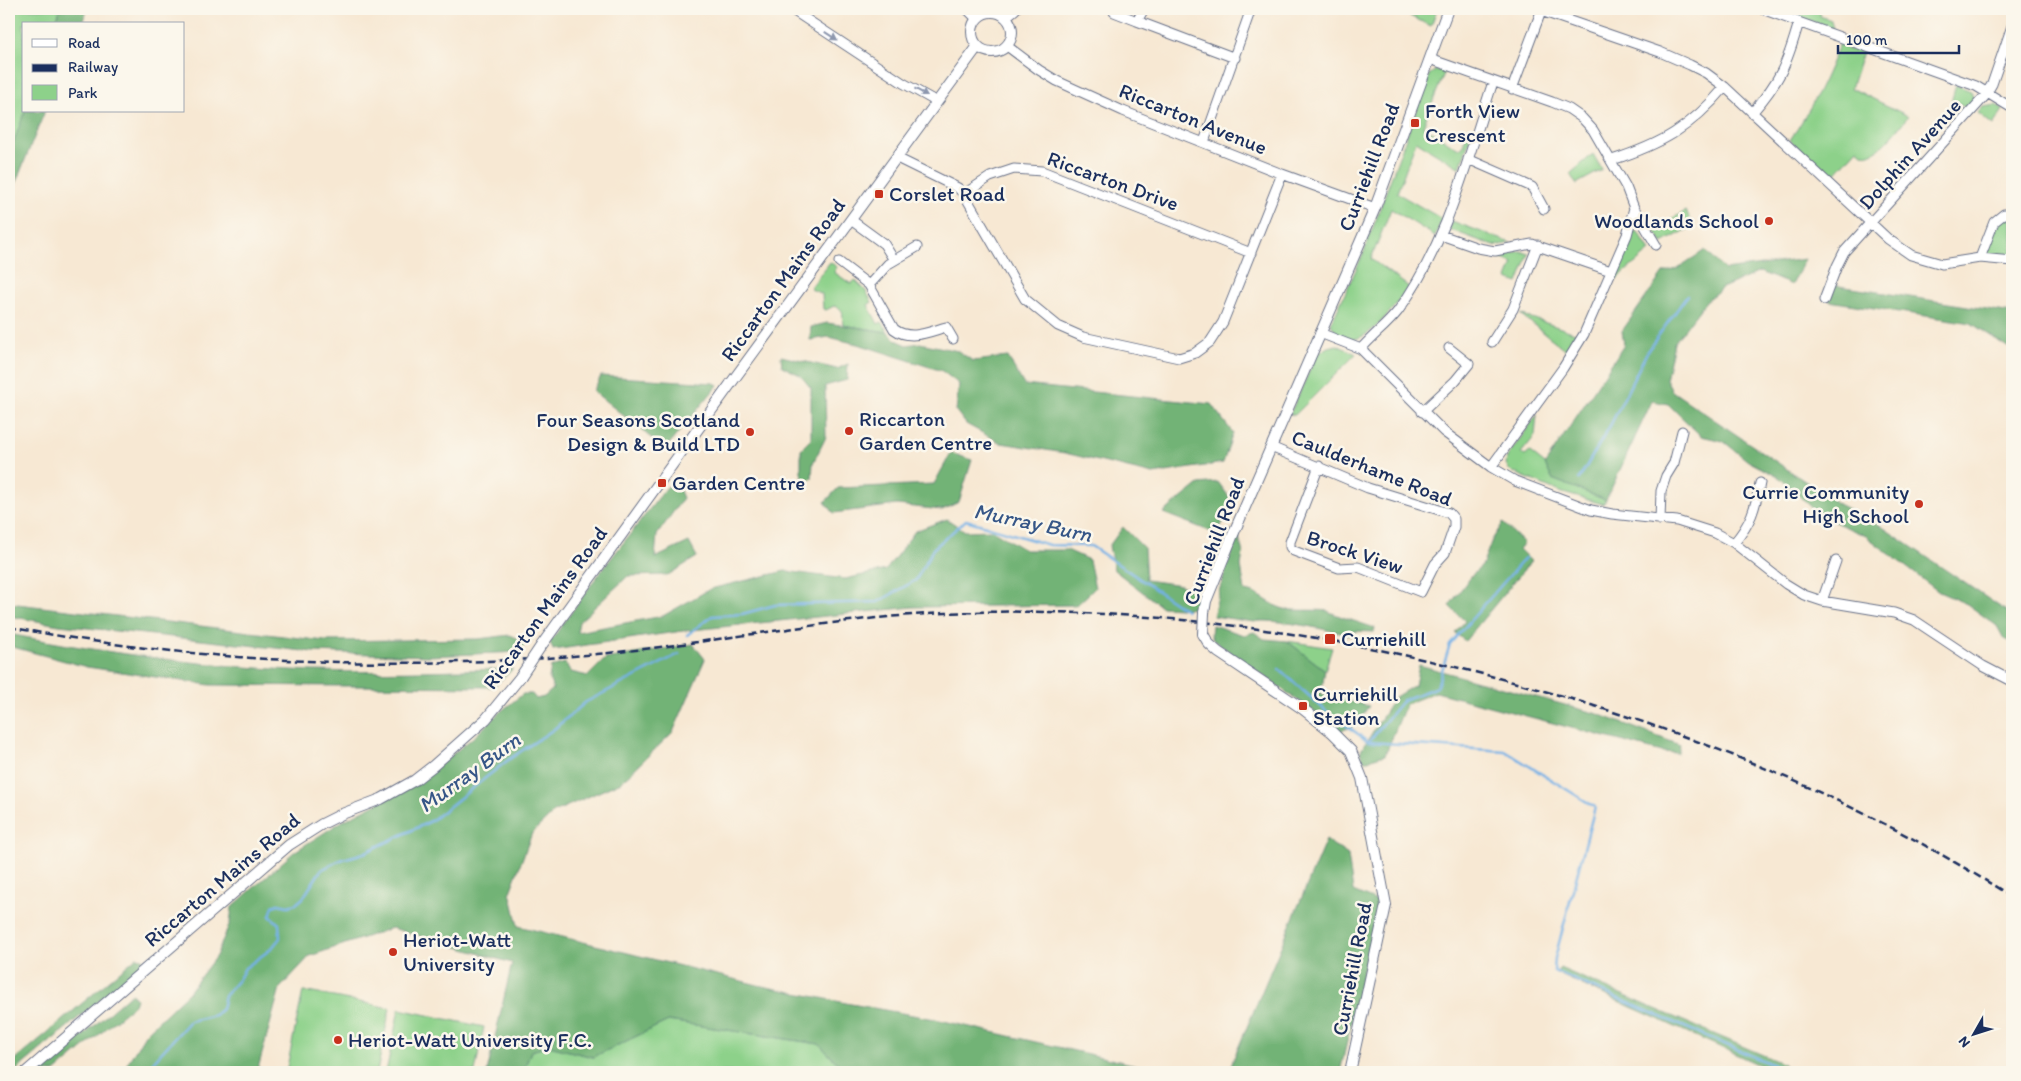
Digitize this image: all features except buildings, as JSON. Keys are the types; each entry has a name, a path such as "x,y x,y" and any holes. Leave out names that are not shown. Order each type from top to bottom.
{"street":[{"path":"791,9 903,83 937,102"},
{"path":"966,9 977,19"},
{"path":"1006,17 1015,9"},
{"path":"1137,21 1144,9"},
{"path":"1204,142 1251,9"},
{"name":"Curriehill Road","path":"1350,1072 1386,905 1362,778 1351,751 1332,732 1303,709 1209,644 1203,634 1204,613 1210,592 1374,208 1448,9"},
{"path":"1762,9 1950,76 1988,92 2012,108"},
{"path":"1512,88 1542,10 1660,52 1706,73 1725,88 1899,248 1926,260 1942,264 1980,258 2012,261"},
{"path":"988,12 994,12 1006,17 1012,28 1012,35 1007,46 1001,50 989,52 978,46 972,36 977,19 988,12"},
{"path":"1114,12 1235,58"},
{"path":"1752,114 1780,78 1799,22"},
{"name":"Dolphin Avenue","path":"1824,300 1844,252 1988,92 2012,26"},
{"name":"Riccarton Mains Road","path":"26,1072 289,845 311,830 336,817 401,789 433,766 486,719 521,676 978,46"},
{"name":"Riccarton Avenue","path":"1007,46 1058,81 1122,111 1374,208"},
{"path":"1430,59 1569,109 1582,118 1593,130 1612,160 1634,208 1656,245"},
{"path":"1361,349 1397,312 1420,277 1441,235 1493,82"},
{"path":"1612,160 1658,143 1687,126 1725,88"},
{"path":"897,158 951,183 964,194 1025,299 1058,326 1083,337 1179,358 1194,354 1210,342 1223,322 1282,174"},
{"path":"1468,159 1532,187 1544,209"},
{"name":"Riccarton Drive","path":"964,194 990,177 1014,169 1042,171 1251,253"},
{"path":"1491,467 1570,358 1598,304 1627,235 1634,208"},
{"path":"1980,258 1994,222 2004,214 2012,214"},
{"path":"851,220 884,244 894,260"},
{"path":"1441,235 1478,248 1495,251 1532,244 1538,245 1611,271"},
{"path":"1492,342 1513,309 1538,245"},
{"path":"870,285 883,268 917,247"},
{"path":"839,262 870,285 894,330 912,336 946,327 953,339"},
{"path":"1320,333 1361,349 1422,412 1456,442 1491,467 1516,481 1591,510 1696,526 1734,543 1786,584 1804,594 1822,601 1894,613 1914,620 1983,666 2012,681"},
{"path":"1422,412 1455,381 1469,364 1449,348"},
{"path":"1660,520 1661,491 1666,476 1674,463 1682,431"},
{"name":"Caulderhame Road","path":"1271,447 1368,488 1449,513 1454,519 1454,527"},
{"name":"Brock View","path":"1319,466 1290,542 1290,547 1294,551 1339,568 1358,567 1421,592 1435,564 1445,553 1454,527"},
{"path":"1734,543 1746,528 1754,511 1760,483"},
{"path":"1822,601 1836,561"}],"green space":[{"path":"9,9 83,9 78,22 22,22 22,112 43,112 9,202"},
{"path":"60,9 88,9 82,22 56,22"},
{"path":"1395,9 1437,9 1431,26"},
{"path":"1777,9 1821,9 1820,16 1831,20 1833,29"},
{"path":"1840,42 1848,50 1855,49 1863,52 1851,88 1908,116 1881,147 1869,154 1863,154 1857,149 1830,179 1790,140 1818,93"},
{"path":"1436,70 1445,71 1423,126 1457,148 1462,148 1466,135 1470,138 1460,168 1416,141 1397,193 1442,219 1435,236 1391,209 1371,259 1409,287 1373,330 1362,337 1351,339 1340,336 1331,324 1364,252 1429,75"},
{"path":"1956,85 1971,91 1974,101 1967,109 1951,102"},
{"path":"1996,105 2003,110 1993,125 1978,113 1983,107"},
{"path":"25,112 45,112 9,199 9,155"},
{"path":"1593,154 1602,170 1576,184 1570,174"},
{"path":"1686,211 1694,226 1662,243 1654,228"},
{"path":"2005,218 2012,219 2012,257 1988,254 1986,249 1999,223"},
{"path":"1452,221 1511,243 1494,246 1448,229"},
{"path":"1634,231 1638,232 1650,251 1615,280 1612,279"},
{"path":"1705,250 1725,270 1805,259 1792,285 1760,272 1722,288 1706,301 1674,343 1666,380 1672,391 1840,505 1875,522 2012,615 2012,642 2004,639 1997,626 1967,604 1939,592 1866,536 1819,515 1780,478 1748,461 1723,441 1701,436 1668,404 1652,401 1606,500 1552,479 1545,464 1624,345 1622,331 1663,273 1677,269"},
{"path":"1521,251 1529,254 1518,283 1507,279 1513,263 1497,257"},
{"path":"830,262 837,267 834,272 851,284 855,280 865,290 872,302 868,305 878,324 882,322 888,332 843,325 841,309 834,306 826,310 823,309 822,294 811,289 811,287"},
{"path":"1833,285 2012,313 2012,350 1971,323 1829,301"},
{"path":"1520,314 1578,334 1567,351"},
{"path":"827,323 888,332 896,340 907,345 920,343 958,351 973,361 1008,357 1024,385 1211,404 1233,433 1223,463 1153,474 1065,453 1001,443 966,424 956,411 959,384 942,371 861,345 829,337 810,340 811,327"},
{"path":"1337,345 1356,354 1295,415 1290,414 1317,354"},
{"path":"781,356 837,369 848,364 847,380 825,386 826,437 813,463 812,478 805,481 801,473 801,449 811,439 811,388 800,375 782,366"},
{"path":"601,376 714,383 718,385 665,449 593,391"},
{"path":"1537,415 1535,436 1521,453 1525,456 1530,452 1545,464 1552,479 1606,500 1603,504 1563,493 1510,471 1506,464 1507,457"},
{"path":"951,453 972,460 959,502 942,510 897,505 834,513 825,502 838,488 934,484"},
{"path":"1218,482 1233,502 1217,534 1163,513 1199,484"},
{"path":"677,484 683,498 657,535 655,558 689,542 697,557 668,575 628,576 579,622 577,632 663,616 710,589 785,571 845,579 886,570 915,531 947,519 965,531 992,530 1025,550 1067,550 1089,560 1095,588 1077,605 913,607 683,631 553,650 550,642 599,574 667,487"},
{"path":"1503,523 1524,543 1519,549 1531,561 1465,641 1455,633 1465,621 1449,606 1471,576 1482,566 1492,540"},
{"path":"1123,527 1144,548 1146,580 1181,585 1200,595 1199,609 1162,607 1114,570 1109,546"},
{"path":"1238,534 1243,553 1241,566 1245,591 1254,593 1281,608 1328,611 1375,628 1374,632 1354,631 1353,636 1274,621 1254,622 1213,616"},
{"path":"9,603 325,641 478,639 510,635 526,642 520,652 429,656 313,652 59,625 9,616"},
{"path":"1212,625 1244,635 1254,632 1264,639 1287,641 1325,670 1321,694 1369,706 1355,725 1341,731 1213,640 1211,634"},
{"path":"9,634 84,648 160,659 274,669 363,672 513,669 493,687 210,685 87,667 9,646"},
{"path":"1287,641 1332,648 1325,670"},
{"path":"693,644 705,659 673,732 621,782 554,812 532,833 510,892 518,926 762,986 935,1019 1167,1072 846,1072 819,1044 668,1021 593,1057 549,1046 531,1051 523,1072 487,1072 512,963 392,928 310,956 280,988 257,1072 122,1072 146,1033 189,992 216,956 230,923 232,907 294,852 341,822 420,781 523,694 532,694 536,699 544,697 553,689 549,678 551,667 565,663 571,672 588,676 605,659"},
{"path":"1419,665 1598,714 1680,745 1678,753 1662,752 1436,692 1406,704 1385,755 1364,761 1360,752 1395,697 1415,685"},
{"path":"1326,840 1348,855 1353,891 1379,902 1340,1072 1228,1072"},
{"path":"137,957 143,958 141,965 14,1072 9,1072 9,1065"},
{"path":"1560,968 1784,1064 1788,1072 1775,1072 1556,973"},
{"name":"Heriot-Watt University F.C.","path":"303,991 390,1008 377,1072 286,1072"},
{"path":"132,993 136,999 134,1005 55,1072 41,1072"},
{"path":"399,1009 484,1027 475,1072 386,1072"},
{"path":"668,1021 819,1044 846,1072 523,1072 531,1051 549,1046 593,1057"}],"waterway":[{"path":"1579,479 1611,424 1648,350 1687,296"},
{"name":"Murray Burn","path":"687,635 712,616 742,614 775,605 878,602 916,580 933,549 966,520 1049,545 1091,546 1186,610"},
{"path":"1369,741 1403,700 1437,687 1450,644 1525,558"},
{"name":"Murray Burn","path":"144,1072 190,1021 215,1015 222,1009 225,995 239,979 245,968 271,949 280,938 279,924 270,916 273,906 278,904 288,906 296,904 303,898 321,870 340,860 364,853 431,821 508,760 554,729 586,702 679,654"},
{"path":"1279,669 1325,710 1369,742 1505,751 1595,807 1555,958 1554,971 1778,1067 1781,1072"}],"railway":[{"path":"9,627 152,649 224,656 369,663 514,660 586,655 631,651 856,620 946,613 1091,613 1236,626 1379,650 1450,666 1585,703 1648,724 1774,772 1835,800 1954,862 2012,897"}],"place":[{"name":"Forth View Crescent","path":"1415,123"},
{"name":"Corslet Road","path":"879,194"},
{"name":"Woodlands School","path":"1769,221"},
{"name":"Riccarton Garden Centre","path":"849,431"},
{"name":"Four Seasons Scotland Design & Build LTD","path":"750,432"},
{"name":"Garden Centre","path":"662,483"},
{"name":"Currie Community High School","path":"1919,504"},
{"name":"Curriehill","path":"1330,639"},
{"name":"Curriehill Station","path":"1303,706"},
{"name":"Heriot-Watt University","path":"393,952"},
{"name":"Heriot-Watt University F.C.","path":"338,1040"}]}
